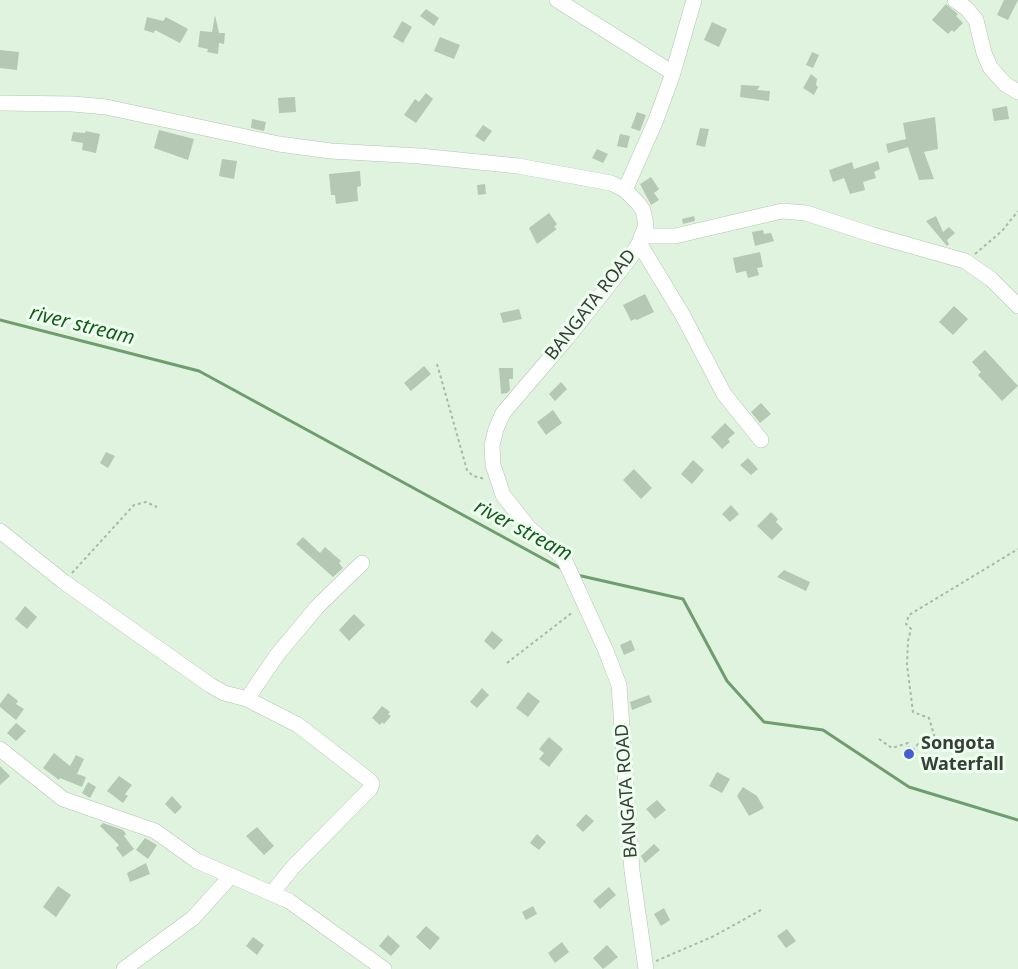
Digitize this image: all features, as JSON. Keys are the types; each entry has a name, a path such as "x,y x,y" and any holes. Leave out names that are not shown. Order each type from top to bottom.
{"street":[{"path":"558,0 673,73"},
{"path":"0,103 106,106 279,144 331,151 420,156 518,166 588,177 611,183 625,190 652,129 673,73 694,0"},
{"path":"955,0 976,20 990,67 1005,84 1018,92"},
{"name":"BANGATA ROAD","path":"625,190 643,210 646,225 641,240 630,258 567,338 503,413 495,429 492,445 496,480 512,509 529,528 562,557 606,651 619,685 633,882 646,967"},
{"path":"761,440 728,399 641,240 675,236 760,215 789,212 823,217 873,235 965,261 991,279 1018,306"},
{"path":"0,531 64,582 210,685 224,693 247,699 298,725 369,780 372,784 272,893"},
{"path":"247,699 277,655 311,615 362,563"},
{"path":"0,749 63,799 155,831 197,861 272,893 306,912 384,969"},
{"path":"124,969 193,918 231,876"}],"path":[{"path":"965,261 1002,231 1018,211"},
{"path":"437,364 467,470 478,478 496,480"},
{"path":"64,582 134,505 146,502 157,507"},
{"path":"879,739 892,748 908,743 910,754 918,744 937,745 929,718 913,712 907,665 911,628 906,624 909,615 1018,549"},
{"path":"507,663 583,604"},
{"path":"646,967 714,936 761,910"}],"building":[{"path":"1004,0 1018,0 1008,20 997,15"},
{"path":"946,4 958,14 956,16 963,23 954,32 952,30 948,34 932,20"},
{"path":"426,9 439,18 434,26 420,16"},
{"path":"215,15 219,33 225,33 224,44 219,43 218,54 198,47 200,31 212,32"},
{"path":"147,17 163,21 166,17 188,29 180,43 155,30 154,33 144,30"},
{"path":"402,21 412,27 403,43 393,37"},
{"path":"712,22 727,29 719,47 704,40"},
{"path":"440,37 460,45 454,59 434,51"},
{"path":"0,50 19,52 17,70 0,68"},
{"path":"812,52 819,55 813,68 806,65"},
{"path":"811,74 817,79 818,87 814,95 803,88"},
{"path":"741,85 760,86 757,90 770,91 769,101 740,97"},
{"path":"426,93 433,99 416,123 404,115 415,99 419,102"},
{"path":"295,97 296,112 279,113 278,98"},
{"path":"1007,106 1009,119 994,121 992,109"},
{"path":"637,112 646,115 640,131 631,128"},
{"path":"935,117 938,149 924,152 934,179 919,180 908,147 888,153 886,144 906,139 903,123"},
{"path":"252,119 266,122 264,131 251,128"},
{"path":"483,125 492,131 484,142 475,136"},
{"path":"700,128 709,129 705,147 696,145"},
{"path":"159,130 194,139 188,160 154,148"},
{"path":"86,131 100,134 96,153 82,150 83,143 71,141 73,132 85,133"},
{"path":"620,134 630,136 627,148 617,146"},
{"path":"597,149 608,154 603,163 592,158"},
{"path":"222,159 237,161 234,179 219,176"},
{"path":"878,161 880,169 874,172 876,178 863,182 865,190 850,194 844,178 833,182 829,170 852,162 854,169"},
{"path":"360,171 361,186 357,187 358,201 336,204 335,195 331,195 329,174"},
{"path":"651,177 659,189 654,193 659,200 651,205 640,184"},
{"path":"485,184 486,194 478,195 477,185"},
{"path":"549,213 557,224 554,227 557,229 537,244 529,228"},
{"path":"694,216 695,221 683,224 682,219"},
{"path":"936,216 943,232 949,227 955,233 947,240 949,244 947,246 926,221"},
{"path":"763,230 764,234 771,233 774,241 755,246 752,232"},
{"path":"760,252 763,267 757,268 759,275 748,278 746,271 736,273 733,258"},
{"path":"645,294 654,312 631,321 623,305"},
{"path":"954,306 968,319 953,335 939,322"},
{"path":"519,309 522,319 503,323 500,313"},
{"path":"985,350 1018,386 1002,401 978,375 981,372 972,362"},
{"path":"424,366 431,374 411,391 404,383"},
{"path":"499,368 513,368 513,379 509,379 510,390 507,393 501,394"},
{"path":"561,382 567,389 555,401 549,394"},
{"path":"761,403 771,414 760,423 751,412"},
{"path":"553,410 562,423 546,435 537,422"},
{"path":"725,423 735,433 722,449 711,437"},
{"path":"106,452 115,456 108,468 100,463"},
{"path":"748,458 758,469 751,475 740,465"},
{"path":"693,460 704,470 692,484 681,474"},
{"path":"634,469 652,488 641,499 623,480"},
{"path":"731,505 739,514 730,522 722,514"},
{"path":"771,512 783,529 772,540 757,526"},
{"path":"303,537 320,553 325,547 341,561 339,563 343,568 333,577 296,544"},
{"path":"784,570 810,582 806,591 777,577"},
{"path":"25,606 37,617 27,629 15,619"},
{"path":"354,614 365,625 349,641 339,630"},
{"path":"492,631 503,640 494,650 484,641"},
{"path":"631,640 635,650 624,655 620,645"},
{"path":"482,688 489,695 477,708 470,702"},
{"path":"528,692 540,701 528,717 516,708"},
{"path":"8,693 18,701 16,704 24,709 16,720 0,707"},
{"path":"649,695 652,702 632,710 630,702"},
{"path":"382,706 390,712 388,714 391,716 380,725 372,718"},
{"path":"16,723 26,731 16,741 7,733"},
{"path":"549,737 563,749 549,767 539,759 544,753 539,749"},
{"path":"54,753 70,766 76,755 84,759 77,774 86,777 82,787 60,778 59,780 43,768"},
{"path":"0,766 10,776 0,785"},
{"path":"717,772 730,779 722,793 709,786"},
{"path":"119,776 132,785 125,794 128,796 123,803 107,791"},
{"path":"88,782 96,787 90,798 82,793"},
{"path":"743,787 757,796 764,808 749,816 737,796"},
{"path":"172,796 182,807 175,814 165,804"},
{"path":"657,800 666,810 655,819 646,809"},
{"path":"586,814 594,821 583,832 576,825"},
{"path":"103,823 123,830 126,834 124,836 134,849 123,857 116,848 119,845 100,826"},
{"path":"257,827 274,846 264,855 246,836"},
{"path":"537,834 546,842 539,850 530,843"},
{"path":"145,838 157,845 148,859 136,850"},
{"path":"654,844 660,850 645,863 641,856"},
{"path":"146,863 150,874 130,882 127,873"},
{"path":"58,886 71,895 56,917 43,907"},
{"path":"609,887 616,895 600,909 593,901"},
{"path":"533,906 537,914 526,920 522,912"},
{"path":"664,908 670,920 661,926 654,914"},
{"path":"426,926 440,938 430,950 416,937"},
{"path":"787,929 796,941 786,948 777,936"},
{"path":"388,935 400,946 391,956 379,946"},
{"path":"253,937 264,945 257,955 246,946"},
{"path":"562,942 569,952 555,963 548,953"},
{"path":"607,945 618,957 603,969 593,958"}],"waterway":[{"name":"river stream","path":"0,320 199,371 562,569"},
{"name":"river stream","path":"577,575 683,599 727,681 764,722 823,730 909,787 1018,820"}],"place":[{"name":"Songota Waterfall","path":"909,754"}]}
